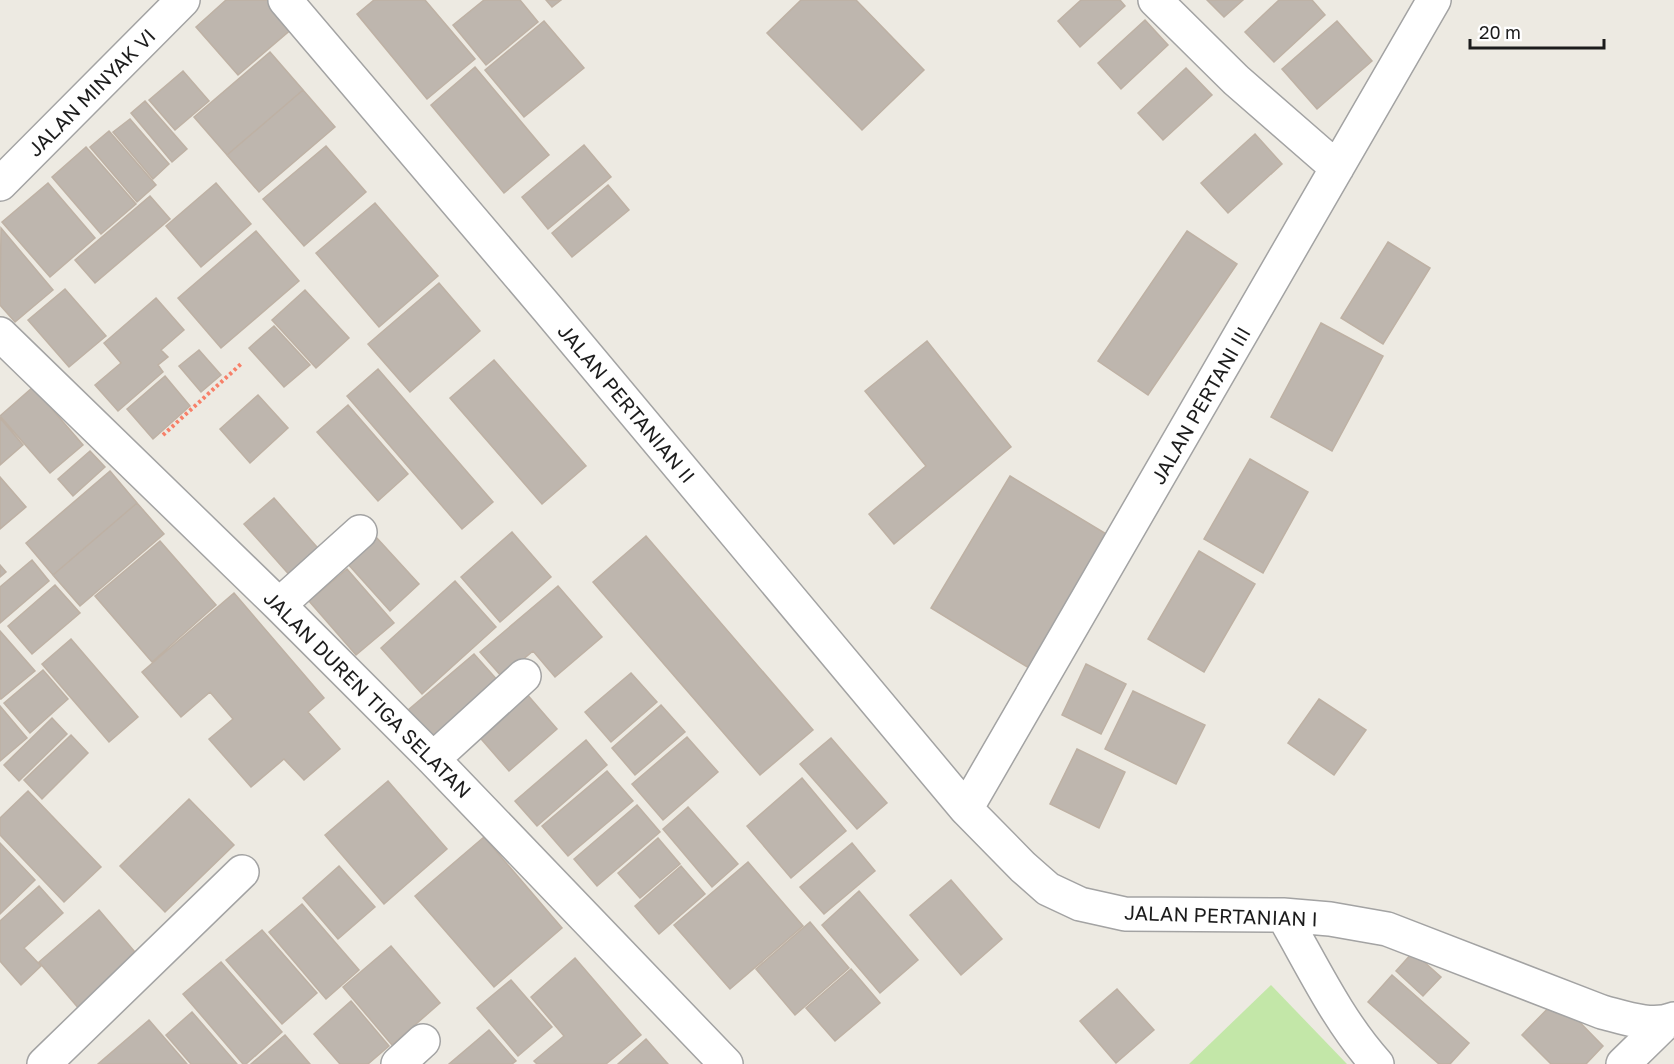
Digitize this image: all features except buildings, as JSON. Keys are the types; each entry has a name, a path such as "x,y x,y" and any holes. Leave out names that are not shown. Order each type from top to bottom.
{"street":[{"name":"JALAN MINYAK VI","path":"0,184 183,0"},
{"name":"JALAN PERTANIAN II","path":"285,0 555,317 966,809"},
{"path":"1155,0 1236,80 1337,168"},
{"name":"JALAN PERTANI III","path":"966,809 1434,0"},
{"name":"JALAN DUREN TIGA SELATAN","path":"0,334 279,604 433,759 726,1064"},
{"path":"279,604 360,532"},
{"path":"433,759 524,676"},
{"name":"JALAN PERTANIAN I","path":"966,809 1048,889 1080,904 1125,914 1283,915 1330,919 1387,929 1602,1012 1639,1021 1670,1020"},
{"path":"44,1064 242,872"},
{"path":"1283,915 1335,1007 1362,1048 1377,1064"},
{"path":"1623,1064 1670,1020"},
{"path":"398,1064 423,1041"}],"path":[{"path":"133,462 242,364"}],"green space":[{"path":"1271,985 1347,1064 1189,1064"}]}
